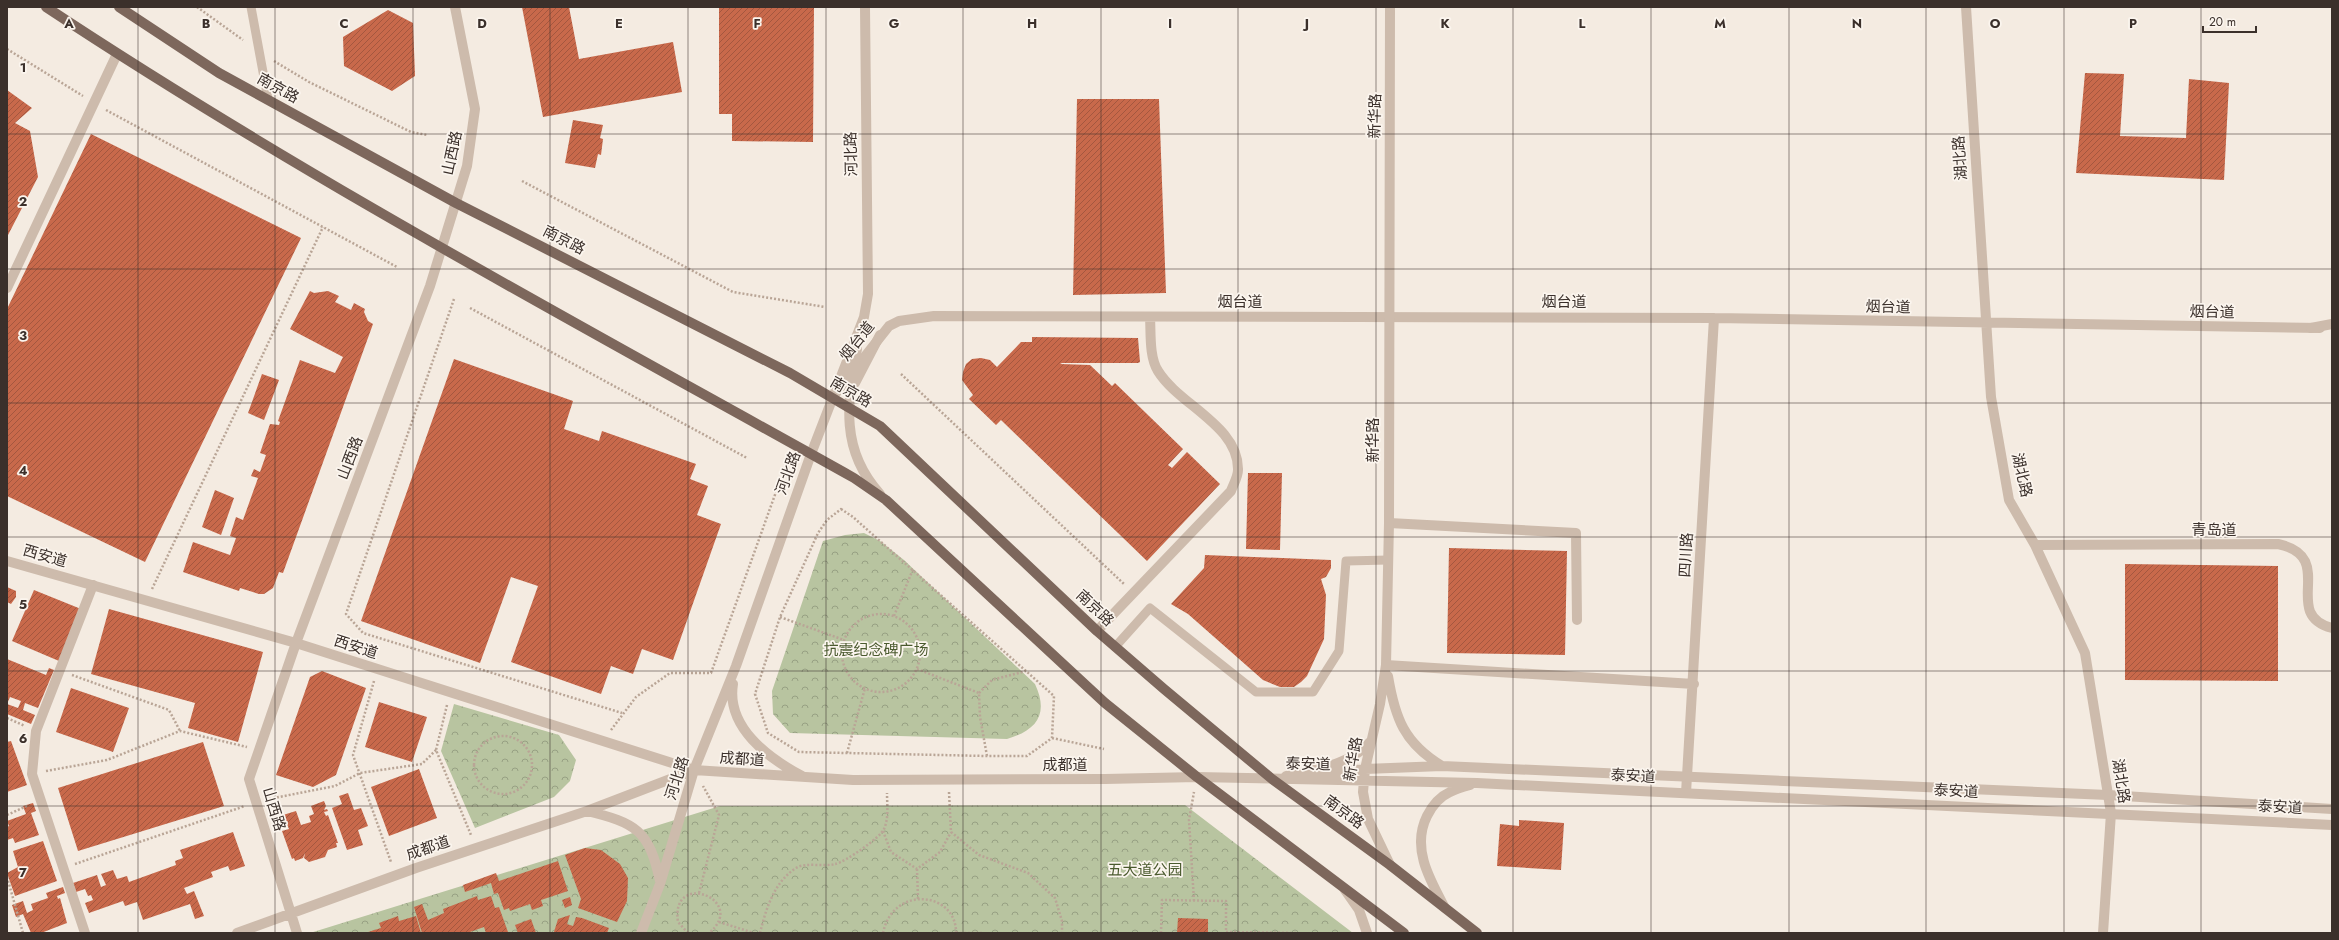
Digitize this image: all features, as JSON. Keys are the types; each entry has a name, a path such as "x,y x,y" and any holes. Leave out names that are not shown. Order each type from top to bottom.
{"main road":[{"path":"46,7 117,54 253,137 442,248 854,478 886,500 1105,703 1197,776 1404,933"},
{"name":"南京路","path":"119,7 219,73 456,203 783,370 880,426 1096,631 1272,779 1390,864 1446,910 1477,933"}],"street":[{"name":"山西路","path":"297,933 249,779 296,643 430,286 471,149 475,109 455,7"},
{"name":"河北路","path":"641,933 660,884 694,770 736,666 811,454 862,326 868,294 865,7"},
{"name":"新华路","path":"1390,7 1388,317 1389,523 1386,664 1380,704 1370,742 1363,780 1363,801 1368,819 1390,864"},
{"name":"湖北路","path":"1966,7 1990,397 2009,500 2035,545 2085,653 2111,813 2103,933"},
{"path":"7,288 117,54"},
{"name":"烟台道","path":"832,399 880,335 889,326 899,321 934,316 1714,318 1986,324 2332,328"},
{"path":"1096,631 1231,490 1238,472 1236,454 1226,435 1165,382 1156,370 1152,351 1150,317"},
{"name":"四川路","path":"1686,794 1694,684 1714,318"},
{"path":"2311,328 2332,324"},
{"path":"862,326 853,370 848,408 853,445 860,467 886,500"},
{"path":"848,408 858,376 880,335"},
{"path":"1389,523 1576,533 1577,620"},
{"name":"青岛道","path":"2035,545 2278,544 2292,547 2301,554 2307,563 2310,615 2316,622 2332,628"},
{"name":"西安道","path":"7,561 296,643 694,770"},
{"path":"85,933 32,774 36,731 93,585"},
{"path":"1442,766 1425,756 1404,731 1392,698 1386,664 1694,684"},
{"path":"736,666 731,697 734,711 741,724 752,739 768,754 783,766 806,778"},
{"path":"1272,779 1351,758 1362,752 1370,742"},
{"name":"泰安道","path":"1272,779 1365,769 1442,766 2108,796 2332,809"},
{"name":"成都道","path":"237,933 291,912 396,875 587,810 694,770 806,778 887,780 1105,779 1197,776 1272,779"},
{"name":"泰安道","path":"1272,779 1477,783 2332,824"},
{"path":"1446,910 1424,864 1421,848 1424,823 1437,800 1449,792 1477,783"},
{"path":"587,810 617,818 637,829 649,845 656,863 660,884"},
{"path":"1344,888 1358,910 1367,933"}],"lane":[{"path":"251,7 268,99"},
{"path":"1115,647 1150,608 1256,692 1312,692 1339,651 1346,561 1388,560"}],"path":[{"path":"196,7 259,51 310,82 411,132 427,135"},
{"path":"7,49 94,104 142,132 397,267"},
{"path":"522,181 733,292 825,307"},
{"path":"146,600 323,227"},
{"path":"454,299 346,614 363,633 622,714"},
{"path":"470,308 747,458"},
{"path":"901,374 1132,592"},
{"path":"606,742 612,727 636,697 670,673 711,673 781,478"},
{"path":"1052,738 1054,696 853,517 841,509 827,520 818,533 780,617 755,694 768,733 799,752 1027,756 1052,738 1104,749"},
{"path":"894,616 912,569"},
{"path":"878,613 894,616 904,621 913,630 919,642 920,655 917,668 910,680 899,688 887,691 874,691 865,688 852,679 845,669 842,657 844,640 855,623 866,616 878,613"},
{"path":"780,617 844,640"},
{"path":"917,668 979,693"},
{"path":"378,669 353,755 396,875"},
{"path":"60,670 169,710 180,731"},
{"path":"987,756 980,717 979,693 992,680 1026,671"},
{"path":"847,753 865,688"},
{"path":"450,693 436,750 476,848"},
{"path":"7,718 36,731"},
{"path":"32,774 107,760 180,731 259,750"},
{"path":"512,737 527,749 532,768 530,777 520,788 506,793 497,793 489,789 477,776 476,758 479,749 493,738 512,737"},
{"path":"694,770 719,815 700,893"},
{"path":"1194,901 1189,820 1197,776"},
{"path":"760,933 765,911 781,881 797,867 836,864 861,849 883,831 887,817 887,780"},
{"path":"917,869 940,852 951,832 948,780"},
{"path":"7,815 40,799"},
{"path":"883,831 891,852 917,869"},
{"path":"951,832 979,855 1028,873 1055,898 1062,921 1062,933"},
{"path":"917,869 918,899"},
{"path":"7,877 23,933"},
{"path":"688,933 678,922 678,907 687,896 700,893 712,897 716,902 720,915 719,922 709,933"},
{"path":"883,933 890,912 899,905 918,899 933,901 944,908 952,918 956,933 982,933"},
{"path":"1162,933 1162,900 1226,901 1226,932 1298,933"},
{"path":"719,922 754,933"}],"green space":[{"name":"抗震纪念碑广场","path":"864,533 880,541 904,560 1035,684 1041,704 1038,719 1033,726 1026,731 1007,739 790,733 773,714 772,691 823,541 845,535"},
{"path":"454,704 559,735 576,760 570,781 554,797 475,828 441,751"},
{"name":"五大道公园","path":"1185,805 1353,933 310,933 720,806"}],"building":[{"path":"522,7 569,7 579,59 673,42 682,92 543,117"},
{"path":"719,7 814,7 813,142 732,141 732,114 719,114"},
{"path":"388,10 413,23 415,76 392,91 344,66 343,37"},
{"path":"2085,73 2124,74 2120,136 2186,138 2189,79 2229,83 2224,180 2076,173"},
{"path":"7,90 32,108 15,123 30,131 38,177 7,237"},
{"path":"1077,99 1159,99 1166,293 1073,295"},
{"path":"573,120 603,125 600,138 603,139 601,155 598,154 595,168 565,163"},
{"path":"91,134 301,238 145,562 7,496 7,309"},
{"path":"310,291 314,293 328,291 339,296 335,302 351,310 354,303 365,309 364,312 368,321 373,324 283,573 279,572 273,588 264,594 259,594 240,588 239,591 183,572 193,542 230,555 236,538 230,536 236,517 243,520 258,478 251,476 254,469 260,472 266,455 260,453 270,424 279,425 280,422 278,421 300,360 335,373 343,357 290,329"},
{"path":"1032,337 1138,338 1140,362 1138,363 1060,364 1090,365 1112,386 1115,383 1183,449 1168,465 1172,468 1187,452 1220,484 1147,561 1001,420 996,425 969,399 973,395 962,380 966,364 972,359 981,358 990,360 997,367 1021,342 1032,342"},
{"path":"454,359 573,401 564,429 599,441 602,431 696,464 690,479 708,486 697,515 721,524 673,660 642,649 633,674 611,666 601,694 511,662 538,586 511,577 480,663 361,621"},
{"path":"262,374 279,380 264,420 248,413"},
{"path":"1248,473 1282,473 1280,550 1246,549"},
{"path":"215,490 234,498 221,535 202,527"},
{"path":"1449,548 1567,551 1565,655 1447,653"},
{"path":"1205,555 1331,560 1331,568 1326,577 1321,579 1326,595 1324,639 1307,676 1294,687 1280,687 1263,680 1188,614 1171,604 1204,568"},
{"path":"2125,564 2278,566 2278,681 2125,680"},
{"path":"7,587 16,591 16,597 11,604 7,602"},
{"path":"34,590 81,609 59,661 12,641"},
{"path":"109,609 263,652 238,742 188,728 195,703 91,674"},
{"path":"7,659 46,675 49,668 54,670 38,708 25,703 23,710 35,715 31,724 7,714","holes":["10,697 21,701 18,708 7,704"]},
{"path":"322,671 366,688 336,775 313,787 276,775 310,677"},
{"path":"71,688 129,708 113,752 56,732"},
{"path":"379,702 427,717 412,762 365,747"},
{"path":"11,741 27,785 7,792 7,742"},
{"path":"203,742 224,806 78,851 58,788"},
{"path":"419,769 437,818 389,836 371,787"},
{"path":"348,793 354,810 361,808 368,826 358,830 363,845 347,850 332,808 342,804 339,796"},
{"path":"324,801 326,806 324,810 327,809 328,811 324,812 326,816 328,815 338,843 336,843 337,847 328,850 325,857 309,862 304,858 305,853 303,858 295,861 294,858 292,859 282,831 289,829 283,815 296,811 301,825 311,822 309,816 314,814 311,806"},
{"path":"33,803 36,811 31,813 39,835 15,843 13,838 7,840 7,827 9,826 7,821 26,814 23,806"},
{"path":"1519,820 1564,823 1561,870 1497,866 1500,824 1519,826"},
{"path":"233,832 245,866 230,871 228,866 211,872 213,877 184,888 187,894 194,891 204,916 195,919 190,904 143,920 137,902 125,906 123,901 89,913 85,903 93,900 91,895 88,896 85,889 76,892 73,883 97,875 101,887 106,885 101,874 113,870 117,879 127,876 129,882 176,865 175,861 183,858 180,850"},
{"path":"43,841 57,881 15,896 7,873 18,867 13,851"},
{"path":"585,848 601,850 620,864 628,878 627,901 617,922 578,908 581,899 565,855"},
{"path":"558,861 568,891 541,900 543,906 532,910 530,904 510,911 509,908 504,910 498,893 494,894 491,883 465,892 463,885 496,873 499,881"},
{"path":"63,887 65,893 57,896 58,899 60,898 67,923 41,933 31,933 23,914 16,917 12,905 23,901 27,913 33,910 31,904 48,898 46,893"},
{"path":"477,896 478,900 491,896 495,908 499,907 508,932 486,933 484,927 467,933 422,933 414,907 422,904 428,920 444,913 443,909"},
{"path":"570,897 572,905 565,908 562,900"},
{"path":"570,915 567,924 573,926 576,917 582,918 609,928 607,933 554,932 558,919"},
{"path":"398,916 399,921 416,916 421,933 365,933 381,928 379,923"},
{"path":"1178,918 1208,919 1208,933 1177,933"},
{"path":"531,919 536,933 518,933 515,925"}]}
